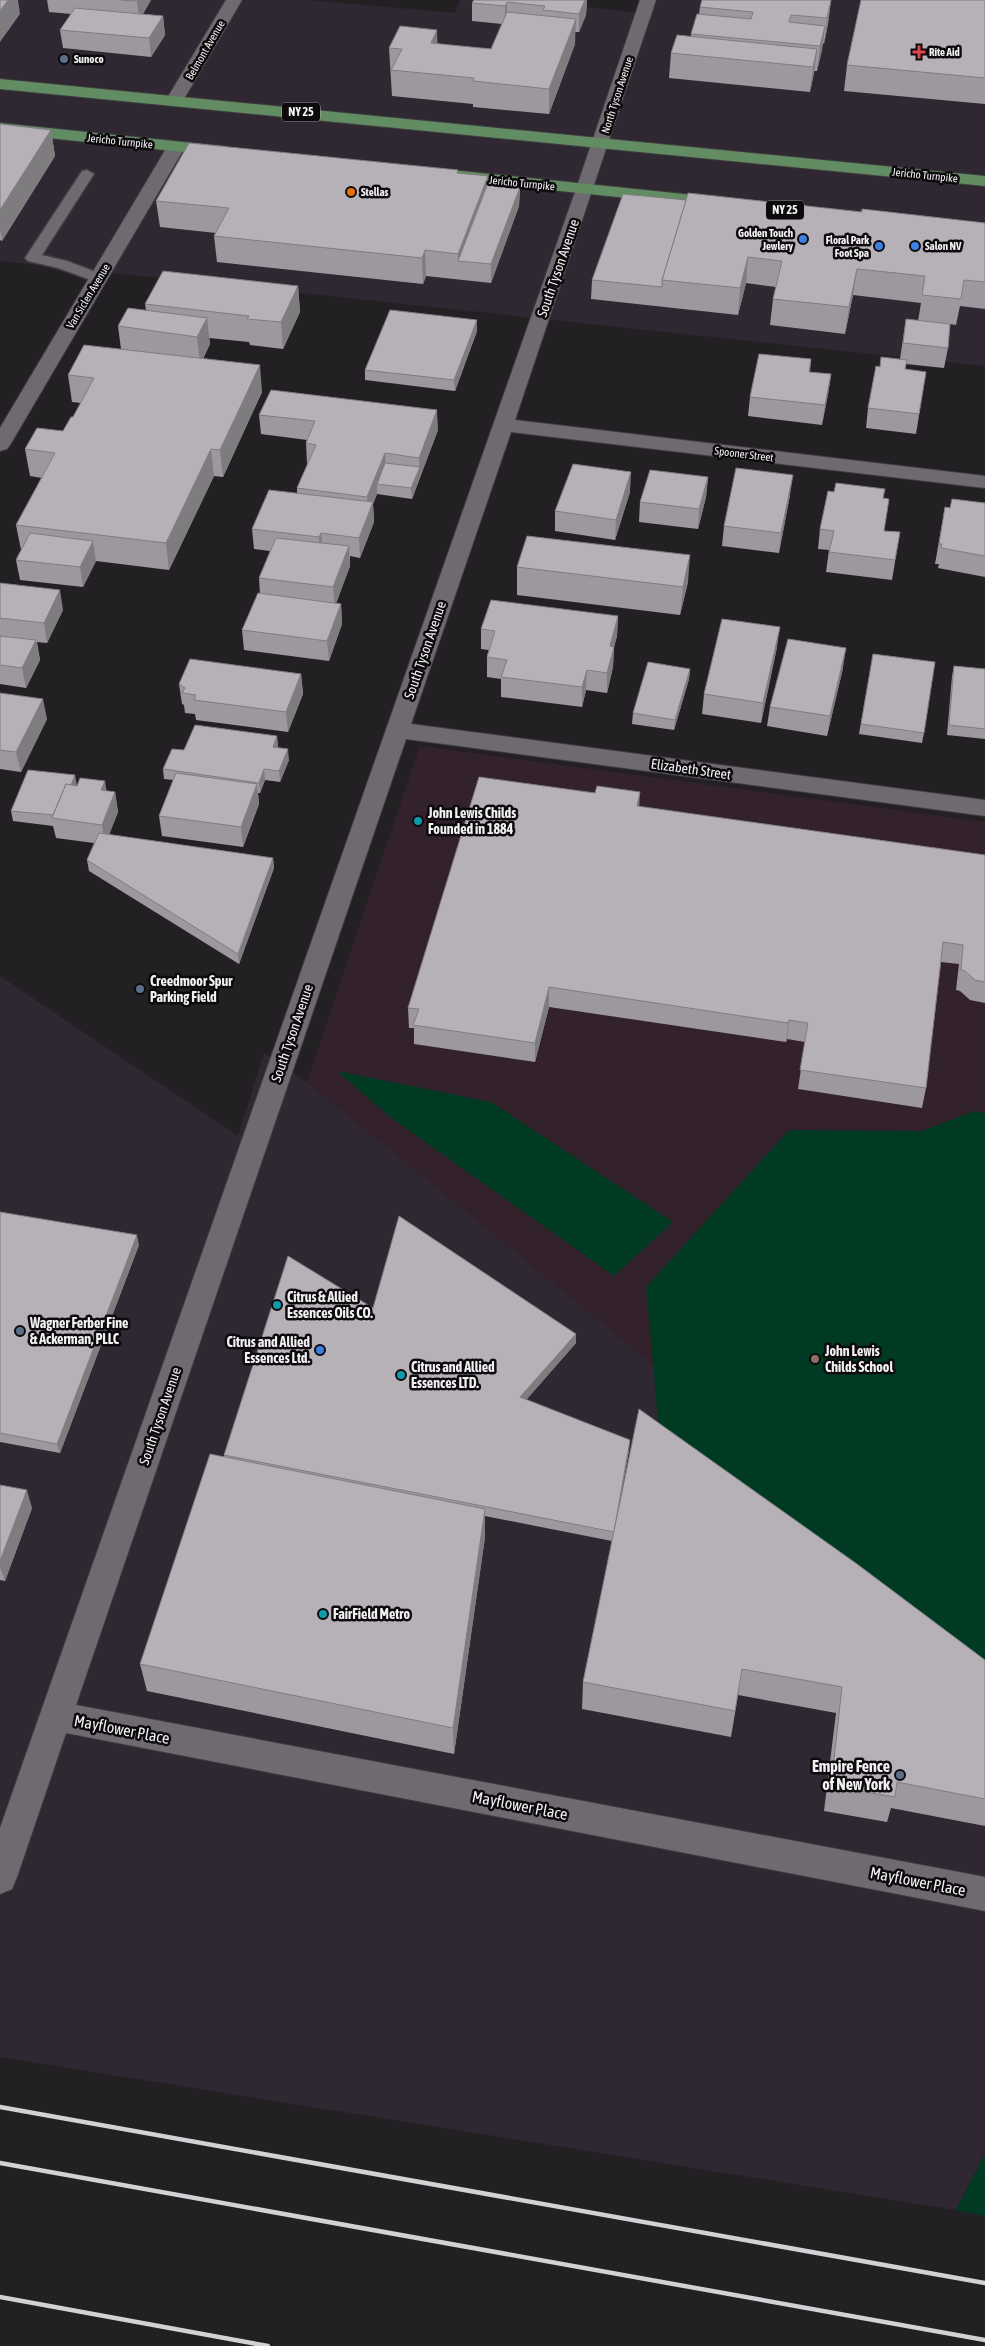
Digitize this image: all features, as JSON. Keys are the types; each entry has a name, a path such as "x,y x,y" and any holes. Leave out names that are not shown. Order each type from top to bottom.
{"main road":[{"name":"Jericho Turnpike","path":"0,84 601,141 985,181"},
{"name":"Jericho Turnpike","path":"0,128 244,154"},
{"name":"Jericho Turnpike","path":"439,174 738,205"}],"street":[{"name":"Belmont Avenue","path":"175,100 234,0"},
{"name":"North Tyson Avenue","path":"585,189 648,0"},
{"name":"Van Siclen Avenue","path":"0,445 176,146"},
{"name":"South Tyson Avenue","path":"0,1877 585,189"},
{"name":"Spooner Street","path":"504,425 985,482"},
{"name":"Elizabeth Street","path":"397,730 985,808"},
{"name":"Mayflower Place","path":"55,1716 985,1894"}],"lane":[{"path":"86,174 33,258 62,264 99,278"}],"shaded area":[{"path":"0,0 309,0 455,13 460,0 516,0 643,13 648,0 985,0 985,366 0,261"},
{"name":"John Lewis Childs School","path":"420,746 985,822 985,1636 307,1082"},
{"path":"0,976 238,1136 264,1053 307,1082 653,1357 985,1667 985,2154 956,2210 0,2057"}],"green space":[{"path":"337,1071 491,1102 673,1222 614,1276 390,1117"},
{"path":"974,1111 985,1113 985,1667 659,1430 646,1287 789,1130 922,1131"},
{"path":"985,2154 985,2216 956,2210"}],"building":[{"path":"0,0 8,0 0,11"},
{"path":"474,0 585,0 579,14 543,10 545,6 507,2 505,6 472,3"},
{"path":"702,0 831,0 827,18 791,15 789,22 825,26 820,46 691,34 697,14 751,19 753,12 700,7"},
{"name":"Rite Aid","path":"861,0 985,0 985,78 847,65"},
{"path":"75,8 163,16 149,38 60,30"},
{"path":"507,12 576,19 549,89 473,81 474,78 391,70 402,49 389,48 400,26 437,30 431,43 491,49"},
{"path":"677,35 817,49 813,67 671,53"},
{"path":"0,124 51,130 0,210"},
{"path":"189,143 458,170 457,173 488,176 458,254 425,250 422,258 214,236 229,208 156,201"},
{"path":"488,183 520,187 491,264 458,261"},
{"path":"688,193 862,212 862,209 985,223 985,282 964,280 961,299 922,295 925,276 857,269 849,307 773,299 782,261 748,257 740,288 662,280"},
{"path":"623,194 686,200 662,280 662,287 592,280"},
{"path":"163,271 298,286 281,322 247,319 249,316 145,304"},
{"path":"128,308 207,318 197,337 118,326"},
{"path":"390,310 477,320 454,380 365,370"},
{"path":"906,319 950,324 948,348 903,343"},
{"path":"84,345 260,365 220,450 211,449 166,543 16,525 55,453 25,449 37,428 63,431 71,417 73,417 94,378 68,375"},
{"path":"759,354 811,359 809,372 831,374 825,405 750,397"},
{"path":"881,357 907,360 905,369 926,372 919,414 868,408 876,366 880,367"},
{"path":"271,390 437,410 419,458 385,453 367,497 297,488 316,445 306,443 315,421 259,415"},
{"path":"385,463 420,467 411,488 377,484"},
{"path":"573,464 631,472 616,520 555,511"},
{"path":"736,468 793,475 781,533 724,526"},
{"path":"650,470 708,477 699,509 640,502"},
{"path":"836,483 885,489 883,498 889,499 884,531 900,532 895,560 829,552 834,531 820,529 828,491 834,492"},
{"path":"269,490 373,502 359,538 321,533 319,537 252,529"},
{"path":"952,499 985,503 985,556 941,548 942,544 939,544 945,507 950,508"},
{"path":"30,533 93,541 80,567 16,560"},
{"path":"527,536 690,555 683,587 517,567"},
{"path":"276,538 349,546 333,587 259,578"},
{"path":"0,583 60,590 44,623 0,618"},
{"path":"258,593 341,604 327,641 242,630"},
{"path":"491,600 618,616 610,646 614,647 607,673 587,670 582,687 501,677 507,660 487,657 495,631 481,629"},
{"path":"722,619 780,627 763,703 704,694"},
{"path":"0,636 36,640 22,668 0,665"},
{"path":"788,639 846,648 830,716 770,707"},
{"path":"873,654 935,662 924,733 861,724"},
{"path":"190,659 301,674 286,712 194,700 196,695 182,693 185,688 179,684"},
{"path":"648,662 690,669 675,720 633,713"},
{"path":"954,666 985,669 985,729 949,725"},
{"path":"0,693 43,699 16,752 0,750"},
{"path":"195,725 277,736 273,747 288,749 279,771 264,769 259,783 163,769 172,749 184,750"},
{"path":"28,770 75,775 71,785 66,784 53,815 11,811"},
{"path":"176,773 257,784 241,827 159,816"},
{"path":"479,777 595,793 597,786 640,792 637,806 985,855 985,982 975,980 965,971 961,970 963,945 943,942 926,1088 800,1070 808,1023 789,1020 788,1023 549,987 535,1043 413,1025 419,1009 408,1008"},
{"path":"80,778 105,781 101,790 115,792 102,825 52,818 66,784 77,786"},
{"path":"99,833 273,858 238,954 87,860"},
{"path":"0,1212 137,1235 57,1444 0,1433"},
{"name":"Citrus and Allied Essences LTD.","path":"399,1216 576,1334 520,1397 630,1440 614,1532 224,1455 288,1256 373,1308"},
{"path":"639,1409 857,1564 985,1660 985,1799 897,1782 895,1797 831,1786 842,1687 742,1669 735,1711 583,1682"},
{"name":"FairField Metro","path":"210,1454 485,1509 453,1728 140,1664"},
{"path":"0,1485 27,1490 0,1561"}],"railway":[{"path":"0,2107 985,2283"},
{"path":"0,2163 985,2340"},
{"path":"0,2297 268,2346"}],"place":[{"name":"Rite Aid","path":"919,52"},
{"name":"Sunoco","path":"64,59"},
{"name":"Stellas","path":"351,192"},
{"name":"Golden Touch Jewlery","path":"803,239"},
{"name":"Floral Park Foot Spa","path":"879,246"},
{"name":"Salon NV","path":"915,246"},
{"name":"John Lewis Childs Founded in 1884","path":"418,821"},
{"name":"Creedmoor Spur Parking Field","path":"140,989"},
{"name":"Citrus & Allied Essences Oils CO.","path":"277,1305"},
{"name":"Wagner Ferber Fine & Ackerman, PLLC","path":"20,1331"},
{"name":"Citrus and Allied Essences Ltd.","path":"320,1350"},
{"name":"John Lewis Childs School","path":"815,1359"},
{"name":"Citrus and Allied Essences LTD.","path":"401,1375"},
{"name":"FairField Metro","path":"323,1614"},
{"name":"Empire Fence of New York","path":"900,1775"}]}
